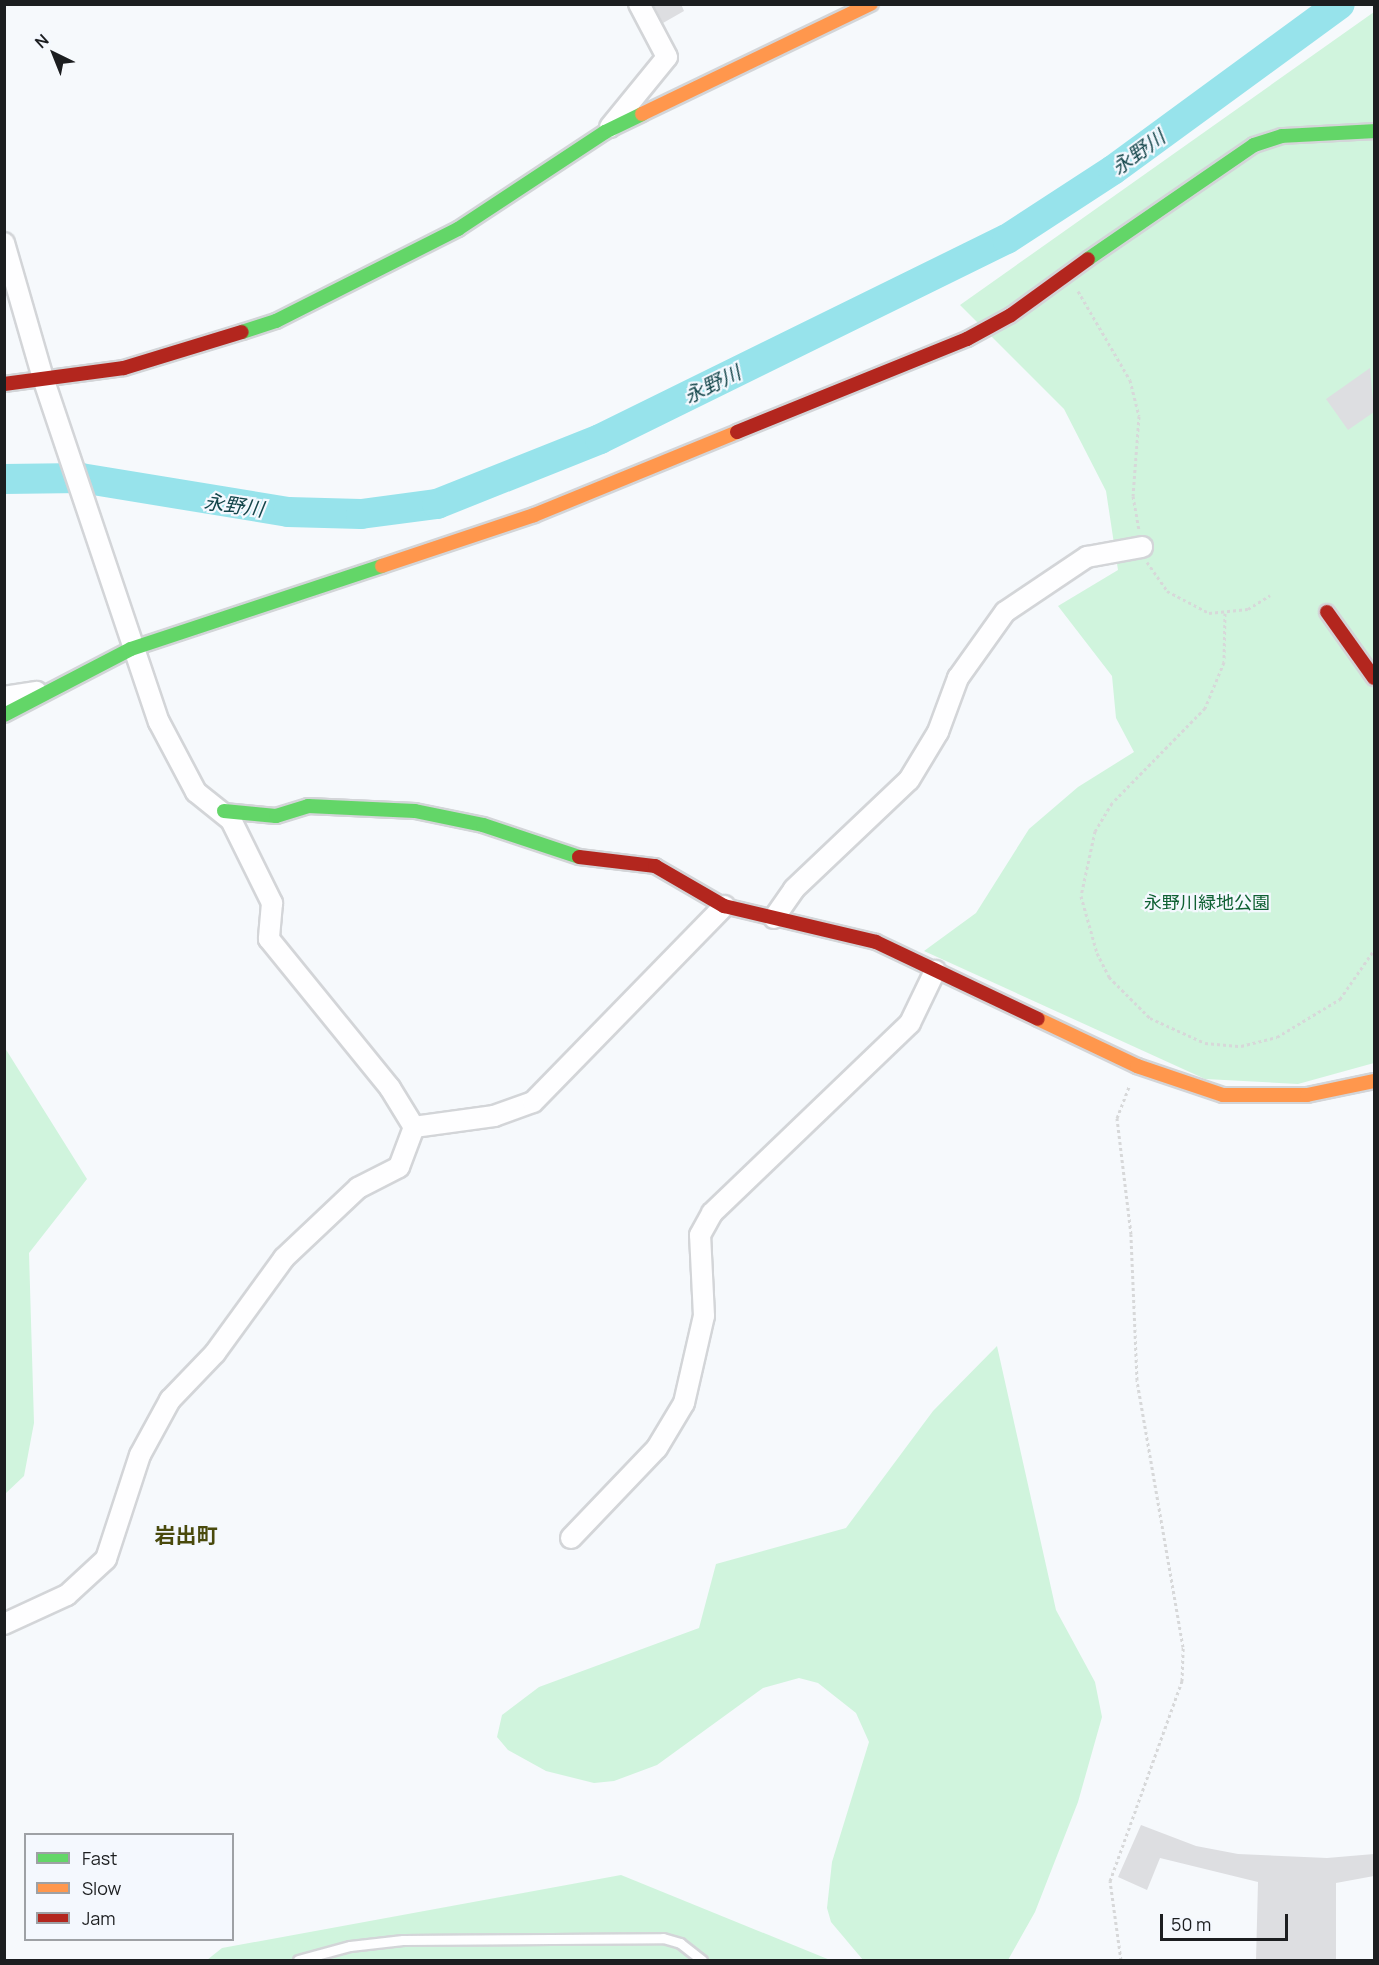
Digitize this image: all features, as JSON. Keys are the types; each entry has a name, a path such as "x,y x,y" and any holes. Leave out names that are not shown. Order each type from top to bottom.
{"street":[{"path":"605,132 668,57 639,4"},
{"path":"4,384 42,375 124,368 276,321 458,229 605,132 871,4"},
{"path":"4,715 131,649 545,511 967,339 1067,274 1190,184 1254,145 1282,136 1374,131"},
{"path":"4,243 42,375 131,649 159,722 196,792 224,811 272,903 269,939 390,1088 414,1127"},
{"path":"774,918 794,889 909,780 938,732 958,678 1005,612 1087,557 1142,547"},
{"path":"1327,612 1374,678"},
{"path":"4,697 49,691"},
{"path":"224,811 276,816 308,806 415,811 483,825 572,856 655,866 724,906 840,930 935,971 1182,1085 1263,1099 1374,1081"},
{"path":"414,1127 494,1116 533,1102 724,906"},
{"path":"571,1538 657,1448 684,1403 704,1316 700,1234 712,1213 910,1023 935,971"},
{"path":"4,1624 67,1595 106,1559 140,1455 170,1400 215,1353 284,1258 358,1188 399,1167 414,1127"}],"lane":[{"path":"298,1960 350,1946 403,1940 663,1938 680,1943 702,1960"}],"path":[{"path":"1067,274 1130,380 1139,416 1133,496 1142,547 1167,591 1209,613 1225,613 1270,595"},
{"path":"1225,613 1224,662 1204,708 1112,803 1095,831 1081,896 1097,953 1109,977 1150,1017 1205,1043 1241,1046 1277,1037 1340,999 1374,950"},
{"path":"1121,1960 1110,1881 1182,1681 1183,1647 1137,1380 1131,1234 1117,1118 1137,1066"}],"green space":[{"name":"永野川緑地公園","path":"1374,12 1374,1063 1298,1084 1205,1079 924,951 976,913 1029,829 1078,787 1134,752 1116,718 1112,676 1058,606 1118,570 1106,491 1064,409 960,305"},
{"path":"5,1048 87,1179 29,1253 34,1423 24,1476 5,1494"},
{"path":"997,1346 1056,1610 1095,1682 1102,1717 1078,1802 1035,1912 1008,1960 863,1960 831,1922 827,1908 832,1862 869,1742 856,1713 818,1683 799,1678 763,1688 657,1765 614,1781 594,1783 546,1771 508,1750 497,1737 502,1715 539,1687 699,1628 716,1564 846,1528 933,1411"},
{"path":"621,1875 830,1960 207,1960 222,1948"}],"building":[{"path":"653,4 681,4 684,11 663,23"},
{"path":"1370,368 1374,412 1348,430 1326,399"},
{"path":"1141,1825 1196,1846 1238,1854 1327,1858 1374,1854 1374,1876 1336,1883 1336,1960 1256,1960 1258,1882 1160,1858 1147,1890 1118,1877"}],"waterway":[{"name":"永野川","path":"4,479 81,478 288,512 361,514 437,504 600,439 1007,239 1113,170 1340,4"}],"traffic: fast":[{"path":"242,332 276,321 458,229 605,132 642,114"},
{"path":"1088,259 1254,145 1282,136 1374,131"},
{"path":"4,715 131,649 382,566"},
{"path":"224,811 276,816 308,806 415,811 483,825 579,857"}],"traffic: slow":[{"path":"642,114 871,4"},
{"path":"382,566 534,515 737,432"},
{"path":"1038,1019 1137,1066 1223,1095 1307,1095 1374,1081"}],"traffic: jam":[{"path":"737,432 967,339 1011,315 1088,259"},
{"path":"4,384 124,368 242,332"},
{"path":"1327,612 1374,678"},
{"path":"579,857 655,866 724,906 876,942 1038,1019"}],"district":[{"name":"岩出町","path":"186,1535"}]}
